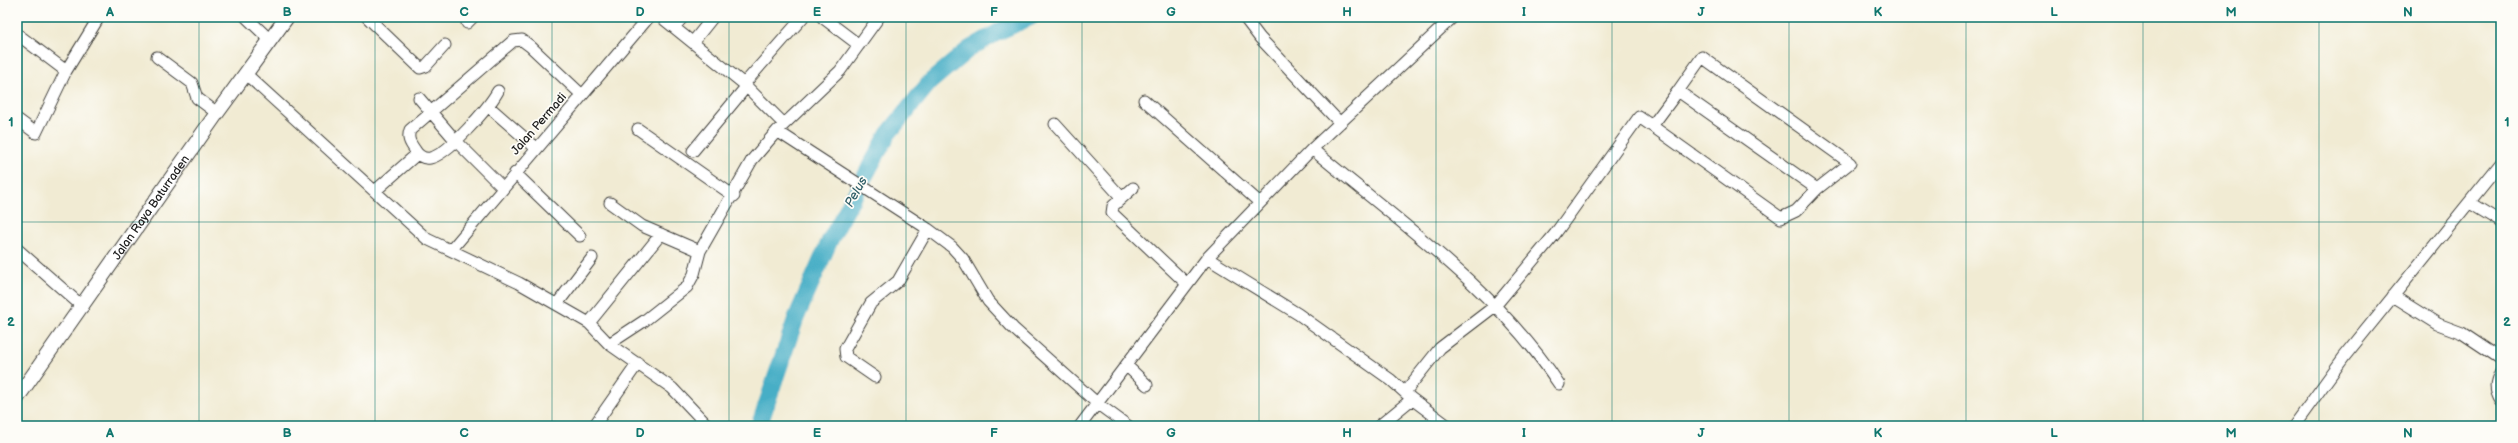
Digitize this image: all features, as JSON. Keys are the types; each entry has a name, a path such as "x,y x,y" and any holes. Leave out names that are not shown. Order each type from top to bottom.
{"main road":[{"name":"Jalan Raya Baturraden","path":"17,398 217,113 287,17"}],"street":[{"path":"17,119 36,133 66,70 99,17"},
{"path":"246,17 270,40"},
{"path":"367,17 420,68 426,66 445,45"},
{"name":"Jalan Permadi","path":"451,250 536,148 649,17"},
{"path":"661,17 745,85 781,128 841,173 928,229 952,247 963,258 988,300 1013,328 1098,404 1128,426"},
{"path":"674,27 684,17"},
{"path":"693,42 713,17"},
{"path":"693,150 745,85 803,17"},
{"path":"822,17 859,46"},
{"path":"609,344 644,321 687,287 694,274 696,250 734,196 752,160 781,128 840,71 879,17"},
{"path":"1244,17 1260,38 1340,122"},
{"path":"1080,426 1127,366 1207,258 1259,202 1312,149 1453,17"},
{"path":"17,34 66,70"},
{"path":"498,91 488,106 456,141 432,157 424,158 417,154 408,135 410,130 496,54 517,39 530,46 582,95"},
{"path":"157,57 192,83 197,98 217,113"},
{"path":"1379,426 1408,395 1440,348 1494,306 1555,234 1639,117 1781,218 1796,211 1817,189 1850,162 1702,57 1652,126"},
{"path":"246,74 427,239 520,283 589,323 609,344 672,388 708,426"},
{"path":"1678,91 1817,189"},
{"path":"419,98 433,111 456,141 503,188"},
{"path":"1144,100 1259,202"},
{"path":"488,106 536,148"},
{"path":"1055,124 1122,198"},
{"path":"638,128 721,189 734,196"},
{"path":"1312,149 1435,250 1494,306 1524,336 1559,384"},
{"path":"375,191 417,154"},
{"path":"2294,426 2344,357 2501,163"},
{"path":"515,173 580,236"},
{"path":"1133,188 1113,206 1112,213 1187,284"},
{"path":"610,203 642,226 696,250"},
{"path":"2470,203 2501,222"},
{"path":"875,377 846,357 845,349 869,306 898,281 928,229"},
{"path":"589,323 661,234"},
{"path":"17,250 83,306"},
{"path":"557,304 592,258"},
{"path":"1207,258 1298,314 1448,426"},
{"path":"2393,296 2432,321 2462,333 2501,359"},
{"path":"598,425 638,363"},
{"path":"1127,366 1147,385"},
{"path":"2501,372 2495,384 2496,392 2501,400"}],"waterway":[{"name":"Pelus","path":"759,426 796,318 830,240 888,134 930,82 969,49 1000,31 1031,17"}]}
